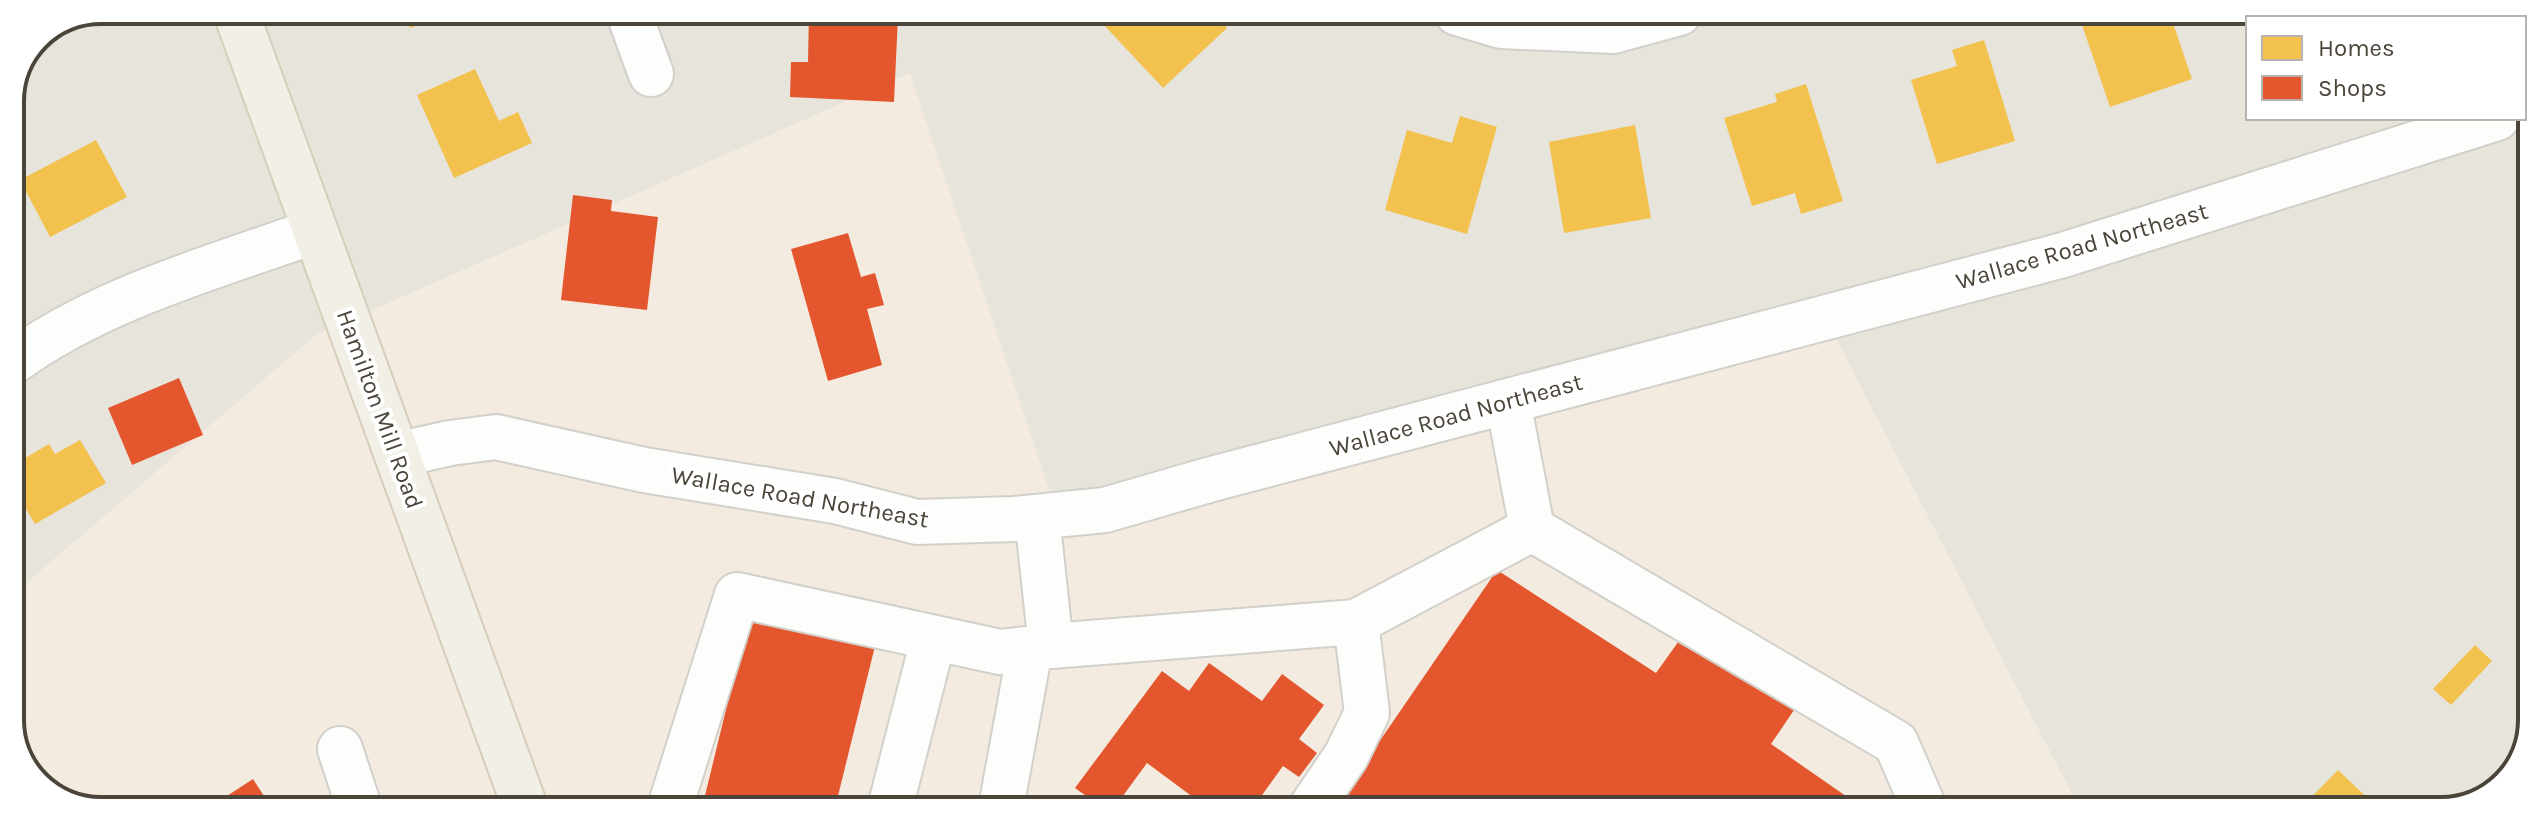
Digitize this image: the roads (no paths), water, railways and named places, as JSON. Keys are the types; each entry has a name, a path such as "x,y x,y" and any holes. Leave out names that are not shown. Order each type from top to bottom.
{"main road":[{"name":"Hamilton Mill Road","path":"240,24 521,797"}],"street":[{"path":"633,24 651,74"},
{"path":"1494,24 1613,31 1639,24"},
{"name":"Wallace Road Northeast","path":"397,455 496,437 644,470 835,501 917,522 1037,517 1105,510 2063,255 2491,120"},
{"path":"24,354 130,298 315,231"},
{"path":"1508,401 1532,529 1896,743 1919,797"},
{"path":"1004,797 1041,647 1037,517"},
{"path":"673,797 737,595 933,640 1000,652 1356,622 1532,529"},
{"path":"1318,797 1346,756 1367,713 1356,622"},
{"path":"893,797 933,640"},
{"path":"340,749 356,797"}]}
